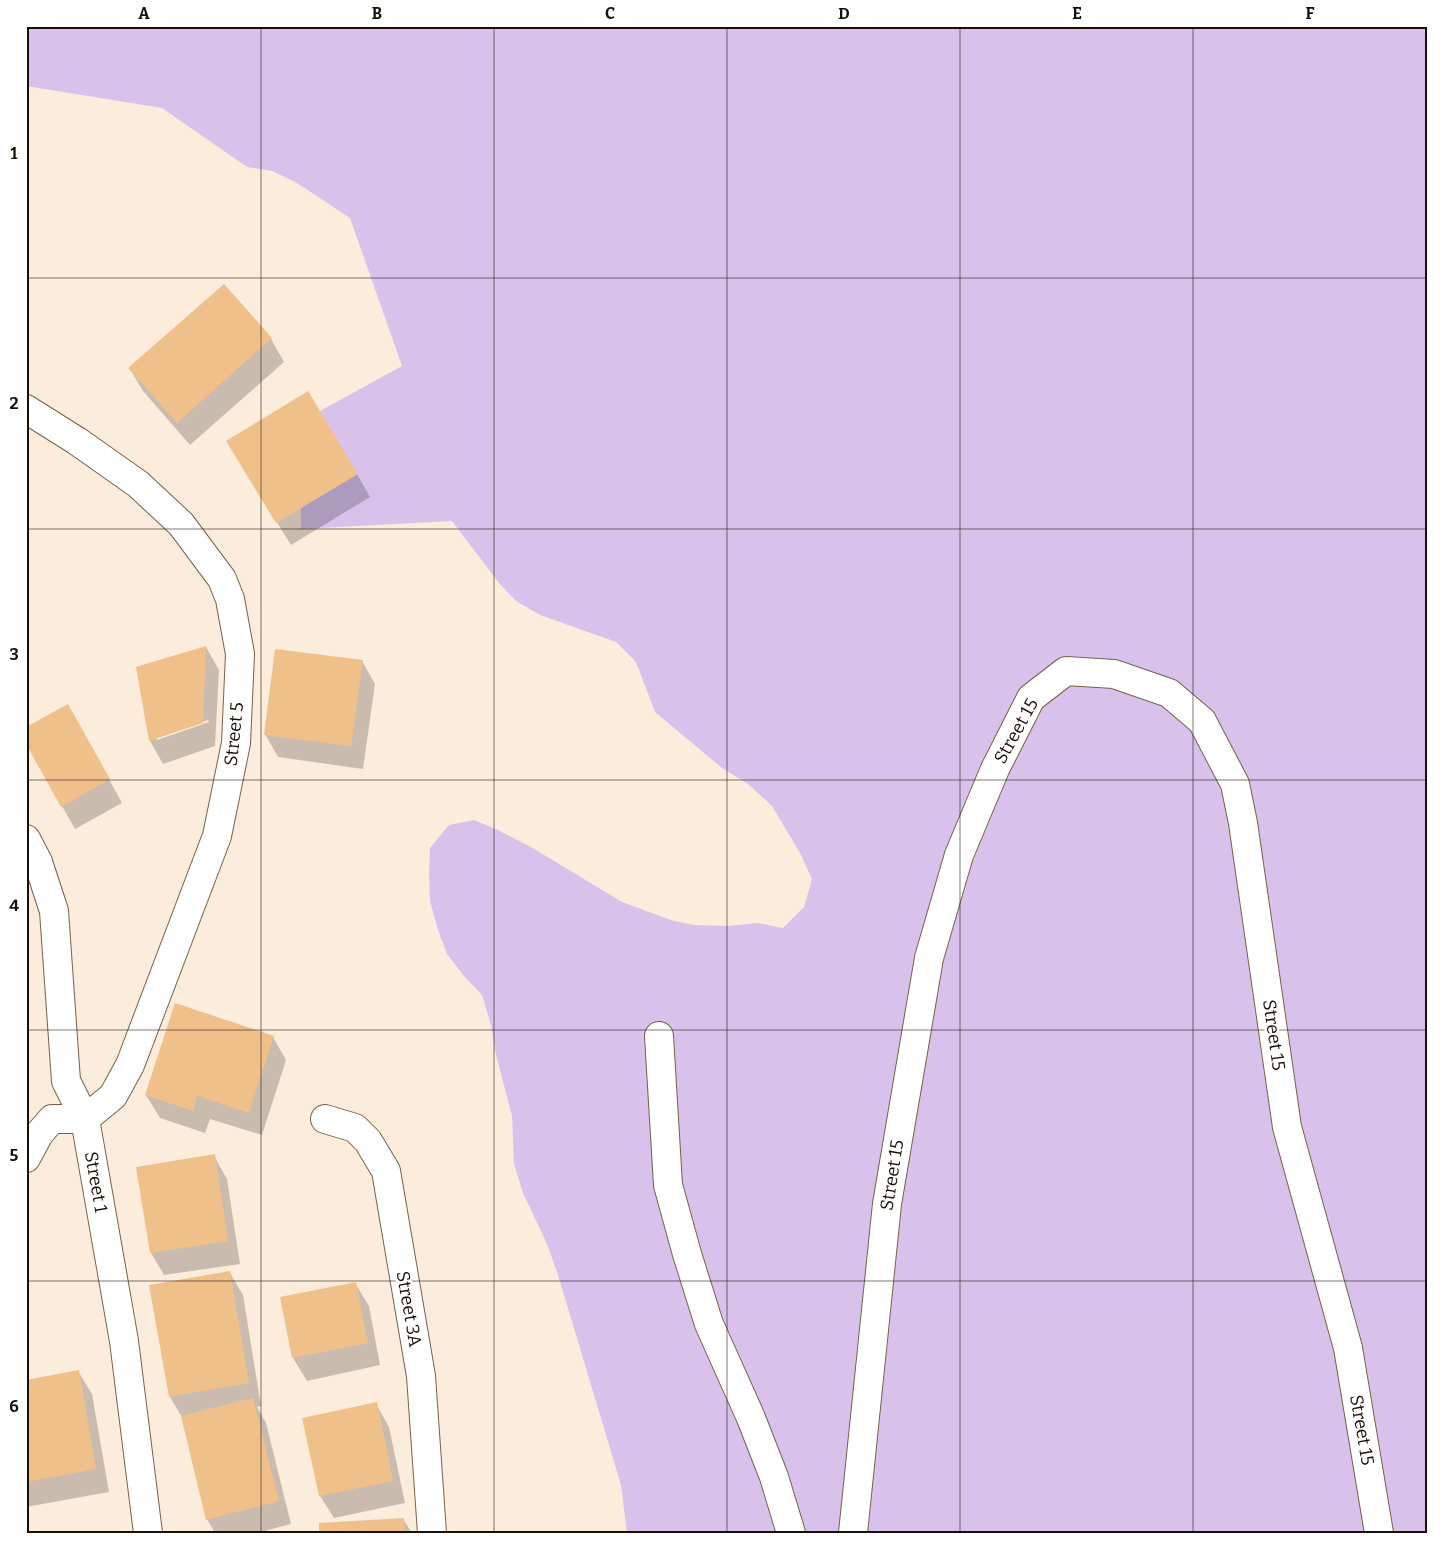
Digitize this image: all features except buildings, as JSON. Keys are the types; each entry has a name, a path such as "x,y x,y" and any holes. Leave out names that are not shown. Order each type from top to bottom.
{"street":[{"name":"Street 5","path":"26,409 77,441 138,484 181,524 222,579 230,599 240,654 236,743 218,836 130,1065 114,1096 85,1118"},
{"name":"Street 15","path":"853,1533 887,1204 929,958 959,855 995,769 1031,698 1066,671 1114,674 1169,693 1202,721 1235,784 1243,823 1287,1127 1348,1348 1380,1533"},
{"name":"Street 1","path":"26,839 38,862 54,911 66,1081 85,1118 124,1341 148,1533"},
{"path":"659,1036 668,1185 687,1254 710,1324 751,1418 774,1477 791,1533"},
{"path":"26,1158 39,1134 52,1119 85,1118"},
{"name":"Street 3A","path":"325,1119 355,1128 368,1141 386,1171 421,1376 432,1533"}],"shaded area":[{"path":"26,26 1428,26 1428,1533 627,1533 621,1485 558,1275 547,1244 523,1193 514,1164 512,1116 495,1051 491,1025 482,995 447,954 438,930 430,901 430,848 449,825 474,820 531,847 622,902 671,920 693,925 727,926 758,923 783,928 804,907 812,879 800,853 772,806 748,784 722,768 655,712 636,662 616,642 540,615 516,601 499,583 452,521 301,529 300,422 402,366 350,218 297,183 272,171 247,167 162,108 26,86"}]}
